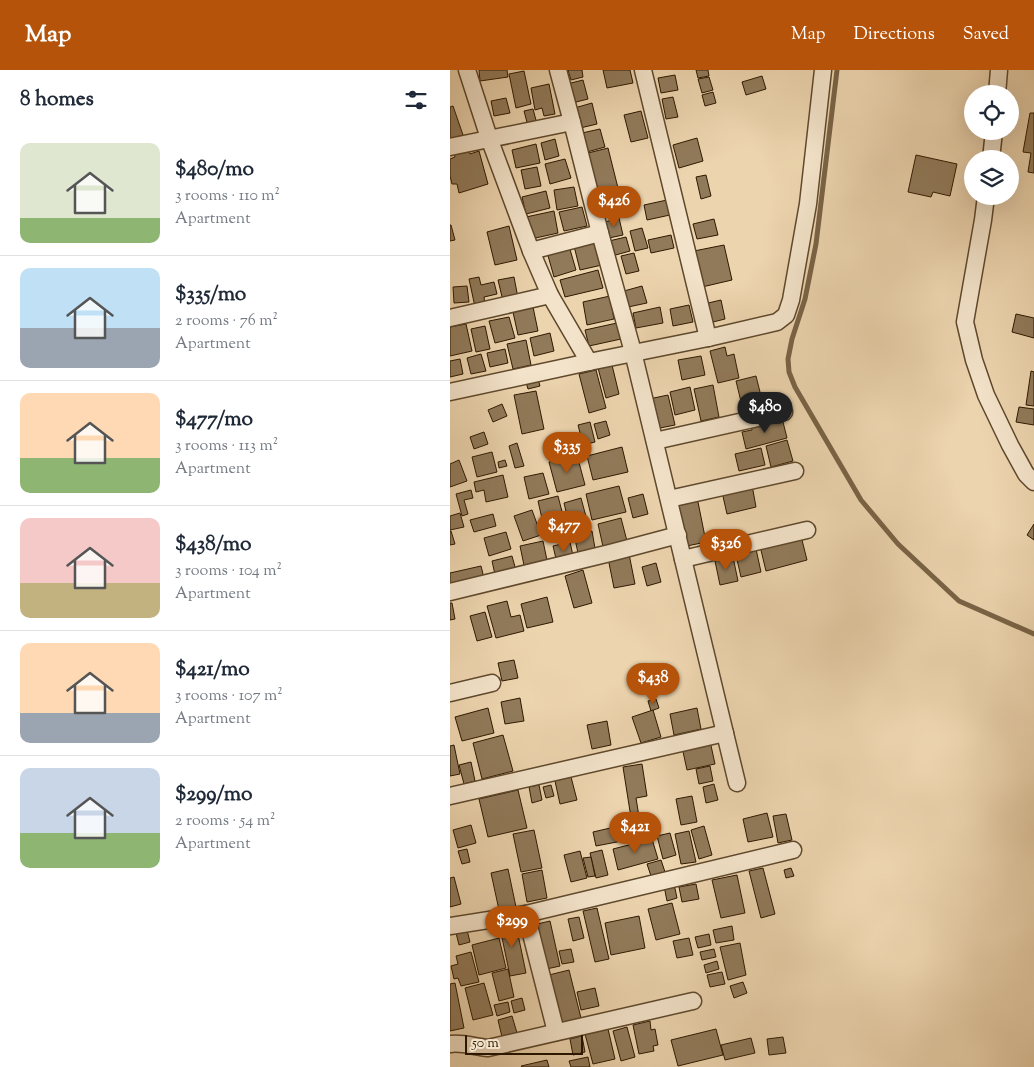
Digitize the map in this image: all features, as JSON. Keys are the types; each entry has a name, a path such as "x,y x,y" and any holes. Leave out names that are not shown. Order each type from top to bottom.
{"street":[{"path":"467,70 531,251 550,295 589,362"},
{"path":"558,70 633,352 737,783"},
{"path":"643,70 708,338"},
{"path":"450,392 633,352 708,338 777,322 786,315 791,300 808,204 823,70"},
{"path":"998,85 999,70"},
{"path":"450,147 572,122"},
{"path":"985,205 965,322 974,360 986,395 1010,445 1026,474 1034,482"},
{"path":"531,251 600,233"},
{"path":"450,318 550,295"},
{"path":"655,441 784,412"},
{"path":"669,499 795,471"},
{"path":"683,559 806,530"},
{"path":"450,592 678,535"},
{"path":"450,693 492,683"},
{"path":"450,796 725,733"},
{"path":"450,926 526,914 793,850"},
{"path":"526,914 556,1032"},
{"path":"450,1044 488,1048 693,1001"}],"building":[{"path":"479,70 507,70 508,77 480,81"},
{"path":"568,70 582,70 583,77 571,80"},
{"path":"603,70 630,70 633,83 607,88"},
{"path":"696,70 708,70 709,76 698,78"},
{"path":"524,71 531,104 516,108 509,74"},
{"path":"675,75 678,90 661,93 658,78"},
{"path":"762,76 766,89 746,95 742,82"},
{"path":"709,77 713,90 702,93 698,79"},
{"path":"583,80 588,99 572,103 567,84"},
{"path":"549,84 555,114 544,116 542,108 535,110 531,88"},
{"path":"713,92 716,103 705,106 702,95"},
{"path":"673,97 678,117 666,119 662,99"},
{"path":"506,98 510,113 494,116 491,101"},
{"path":"592,103 597,124 576,129 571,109"},
{"path":"453,106 463,135 450,139 450,107"},
{"path":"533,109 537,124 528,126 524,111"},
{"path":"641,111 648,138 631,142 624,115"},
{"path":"1030,113 1034,113 1034,173 1028,172 1031,153 1023,152"},
{"path":"600,129 605,147 587,152 582,133"},
{"path":"697,138 703,161 679,168 673,145"},
{"path":"555,139 559,156 545,160 541,143"},
{"path":"536,144 540,163 516,168 512,150"},
{"path":"608,148 619,192 599,197 588,153"},
{"path":"467,149 470,154 479,151 488,184 459,193 457,184 452,184 450,159 455,157 454,152"},
{"path":"916,155 957,164 950,196 933,192 931,197 908,192"},
{"path":"565,159 571,178 550,184 545,164"},
{"path":"537,167 541,186 525,189 521,170"},
{"path":"706,175 711,196 701,199 696,177"},
{"path":"574,187 578,206 557,210 554,190"},
{"path":"546,191 550,208 526,214 522,197"},
{"path":"625,192 629,209 604,215 600,198"},
{"path":"667,200 670,215 647,220 644,205"},
{"path":"582,207 587,226 564,231 559,212"},
{"path":"554,211 558,233 531,239 526,217"},
{"path":"619,218 623,235 609,238 605,222"},
{"path":"714,219 718,235 697,239 693,224"},
{"path":"450,225 455,240 450,241"},
{"path":"509,226 517,260 495,265 487,232"},
{"path":"642,228 648,248 635,251 630,231"},
{"path":"671,235 674,248 651,253 648,240"},
{"path":"626,237 630,251 612,256 609,241"},
{"path":"597,241 602,265 580,270 574,246"},
{"path":"724,245 732,280 702,287 694,251"},
{"path":"569,246 576,270 554,277 547,252"},
{"path":"634,253 639,271 626,274 621,256"},
{"path":"598,270 603,288 565,297 560,280"},
{"path":"479,277 481,285 494,282 497,294 484,297 485,305 475,307 469,279"},
{"path":"514,277 518,298 503,301 498,280"},
{"path":"467,286 469,302 454,303 453,287"},
{"path":"642,286 647,303 628,307 624,291"},
{"path":"610,296 614,319 587,325 583,302"},
{"path":"721,300 725,319 709,323 704,304"},
{"path":"689,305 693,322 673,326 670,309"},
{"path":"533,307 538,331 518,335 513,312"},
{"path":"660,307 663,323 636,328 633,313"},
{"path":"1016,314 1034,318 1034,338 1012,332"},
{"path":"509,317 515,338 495,343 489,321"},
{"path":"617,323 621,339 589,346 585,330"},
{"path":"466,324 472,351 450,356 450,327"},
{"path":"485,326 490,349 476,352 471,329"},
{"path":"550,333 554,351 534,356 530,338"},
{"path":"526,340 531,365 513,369 507,344"},
{"path":"725,347 727,356 734,354 739,378 718,383 710,351"},
{"path":"505,349 508,363 490,367 487,353"},
{"path":"481,354 486,371 471,374 467,358"},
{"path":"701,356 705,375 682,380 678,360"},
{"path":"460,359 463,374 450,377 450,361"},
{"path":"612,365 619,394 606,398 598,368"},
{"path":"596,370 606,408 589,413 579,374"},
{"path":"1031,371 1034,372 1034,406 1026,405"},
{"path":"756,376 764,408 744,414 736,381"},
{"path":"538,379 540,386 528,389 526,382"},
{"path":"713,385 719,417 701,421 694,389"},
{"path":"690,387 695,410 675,415 670,392"},
{"path":"536,391 544,429 522,434 514,395"},
{"path":"668,395 675,425 655,429 649,399"},
{"path":"502,404 507,416 493,422 488,410"},
{"path":"1019,407 1034,409 1034,425 1016,422"},
{"path":"782,418 787,438 746,449 742,432 752,430 751,426"},
{"path":"606,421 610,435 598,439 594,424"},
{"path":"590,422 595,442 583,445 578,425"},
{"path":"484,432 488,444 474,449 470,437"},
{"path":"787,440 793,461 771,467 766,446"},
{"path":"517,443 524,466 515,468 509,446"},
{"path":"622,447 628,472 593,480 587,456"},
{"path":"761,448 765,465 739,471 735,454"},
{"path":"492,452 497,472 477,477 472,457"},
{"path":"577,455 585,485 557,492 549,462"},
{"path":"459,460 467,481 450,487 450,464"},
{"path":"505,460 507,466 499,468 498,462"},
{"path":"543,473 549,494 529,499 524,477"},
{"path":"503,475 508,497 486,502 484,490 476,492 474,482"},
{"path":"752,485 756,507 727,514 722,492"},
{"path":"619,486 626,512 592,520 586,494"},
{"path":"471,490 473,498 464,500 468,514 462,516 456,494"},
{"path":"643,494 648,514 633,518 628,498"},
{"path":"558,496 566,527 545,532 538,501"},
{"path":"697,497 706,542 687,546 677,501"},
{"path":"581,498 588,524 570,528 564,503"},
{"path":"532,510 541,535 523,541 514,516"},
{"path":"460,513 464,527 450,530 450,516"},
{"path":"493,514 496,526 474,532 470,520"},
{"path":"621,518 628,545 604,551 598,524"},
{"path":"1034,524 1034,540 1027,535"},
{"path":"450,531 455,544 450,545"},
{"path":"592,531 596,554 579,558 574,534"},
{"path":"506,532 511,549 489,556 484,538"},
{"path":"801,536 807,560 766,571 760,546"},
{"path":"543,541 548,565 525,570 520,546"},
{"path":"570,542 574,560 557,563 553,546"},
{"path":"756,549 761,572 741,577 736,555"},
{"path":"629,554 635,584 614,588 608,558"},
{"path":"512,556 517,574 496,579 492,561"},
{"path":"733,557 738,581 720,585 715,561"},
{"path":"656,563 661,582 647,586 642,567"},
{"path":"481,566 485,582 450,591 450,573"},
{"path":"583,570 592,603 574,608 565,576"},
{"path":"547,597 553,622 527,628 521,604"},
{"path":"507,601 511,617 520,615 524,631 496,638 487,606"},
{"path":"450,603 452,603 455,619 450,620"},
{"path":"485,612 492,637 477,641 470,616"},
{"path":"514,660 518,678 502,681 498,663"},
{"path":"520,698 524,721 505,724 501,702"},
{"path":"656,699 659,708 651,711 648,701"},
{"path":"488,708 494,733 462,741 455,717"},
{"path":"697,708 701,729 674,735 670,714"},
{"path":"653,710 661,737 641,743 632,717"},
{"path":"607,721 611,745 592,749 587,725"},
{"path":"503,735 513,771 482,779 473,743"},
{"path":"710,741 715,764 687,770 682,747"},
{"path":"454,745 460,774 450,776 450,746"},
{"path":"471,762 475,781 464,784 459,765"},
{"path":"642,764 647,796 636,798 640,823 632,824 623,767"},
{"path":"710,766 713,781 699,784 696,769"},
{"path":"571,777 577,800 560,804 555,781"},
{"path":"714,784 718,800 706,803 703,787"},
{"path":"539,785 542,800 532,803 529,787"},
{"path":"551,785 554,796 546,798 543,787"},
{"path":"518,790 527,828 488,837 479,799"},
{"path":"692,796 697,822 681,825 676,799"},
{"path":"767,813 773,837 748,842 743,819"},
{"path":"786,814 792,840 778,843 773,816"},
{"path":"471,825 476,843 458,848 453,830"},
{"path":"619,826 622,841 596,846 593,832"},
{"path":"704,826 712,855 699,859 691,830"},
{"path":"534,830 542,868 521,872 513,834"},
{"path":"689,831 696,862 681,864 675,834"},
{"path":"670,833 676,855 663,859 657,836"},
{"path":"652,839 658,859 618,870 613,849"},
{"path":"467,849 470,862 462,864 458,851"},
{"path":"602,850 608,875 596,878 590,853"},
{"path":"580,851 587,878 571,882 564,855"},
{"path":"591,857 595,876 588,877 583,858"},
{"path":"661,860 666,875 652,879 647,864"},
{"path":"763,868 775,914 761,918 749,871"},
{"path":"791,868 794,876 786,878 784,870"},
{"path":"508,869 516,907 499,910 491,873"},
{"path":"542,870 547,898 527,902 522,874"},
{"path":"737,875 745,913 721,918 712,880"},
{"path":"454,877 461,904 450,907 450,878"},
{"path":"674,884 677,898 667,901 664,886"},
{"path":"696,884 699,899 682,902 679,887"},
{"path":"672,903 680,934 656,940 648,909"},
{"path":"597,908 609,959 595,962 583,911"},
{"path":"639,916 645,948 611,955 605,923"},
{"path":"579,917 584,938 573,941 568,919"},
{"path":"515,920 526,973 510,976 499,923"},
{"path":"550,921 560,966 542,970 533,925"},
{"path":"466,926 470,942 459,945 455,929"},
{"path":"732,926 734,940 716,943 713,930"},
{"path":"709,934 711,945 698,948 695,937"},
{"path":"499,938 506,968 479,975 472,945"},
{"path":"689,938 693,955 677,958 673,941"},
{"path":"740,943 746,975 728,980 720,947"},
{"path":"571,949 574,962 562,964 559,951"},
{"path":"714,949 716,957 702,960 700,952"},
{"path":"471,952 479,982 461,986 458,978 454,979 451,966 458,964 456,956"},
{"path":"717,961 719,969 706,973 704,965"},
{"path":"508,969 514,997 499,1001 492,973"},
{"path":"569,970 582,1022 558,1028 545,976"},
{"path":"722,972 725,984 710,987 707,975"},
{"path":"743,982 747,993 734,998 730,986"},
{"path":"455,983 464,1028 450,1031 450,984"},
{"path":"484,983 493,1015 473,1020 465,988"},
{"path":"595,988 599,1006 581,1010 577,992"},
{"path":"522,998 525,1010 514,1013 511,1001"},
{"path":"508,1002 510,1012 497,1016 494,1005"},
{"path":"512,1016 517,1033 502,1037 498,1020"},
{"path":"650,1021 651,1030 655,1029 658,1045 653,1046 654,1051 639,1054 633,1025"},
{"path":"627,1027 635,1057 621,1061 613,1031"},
{"path":"608,1029 615,1059 593,1064 585,1034"},
{"path":"716,1029 723,1055 678,1066 671,1040"},
{"path":"582,1036 585,1052 573,1055 570,1039"},
{"path":"783,1037 786,1053 769,1055 767,1039"},
{"path":"751,1038 755,1053 725,1060 721,1045"},
{"path":"588,1057 590,1067 571,1067 569,1061"},
{"path":"547,1060 549,1067 521,1066"}],"waterway":[{"path":"837,70 816,244 805,299 792,339 788,359 789,372 795,387 861,500 898,544 959,601 1034,634"}]}
